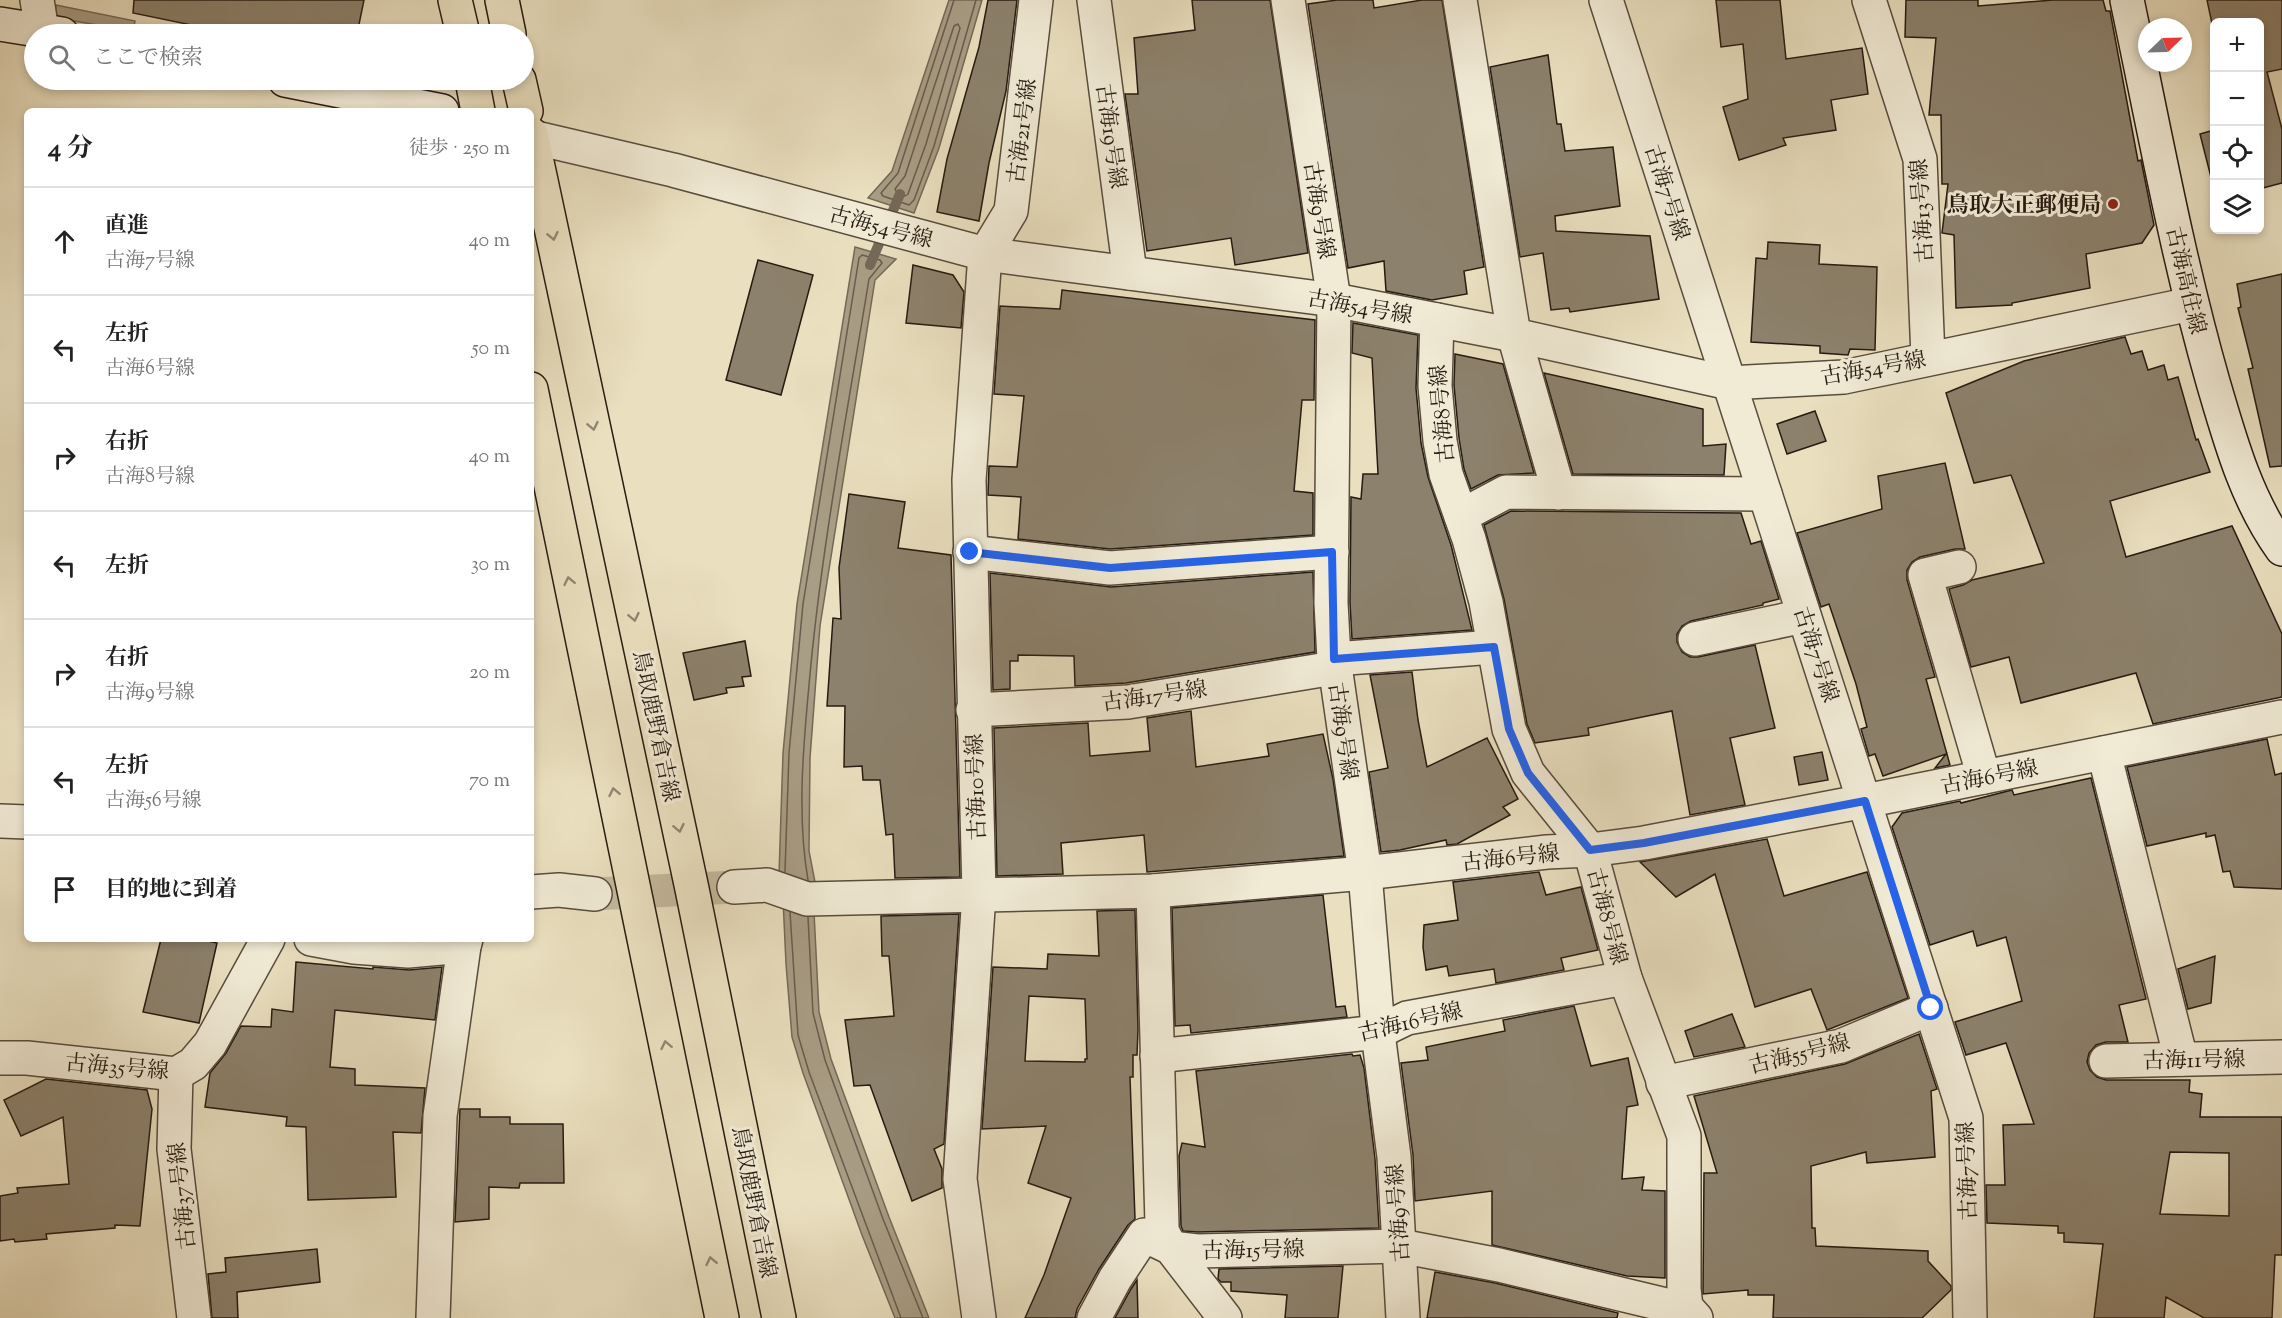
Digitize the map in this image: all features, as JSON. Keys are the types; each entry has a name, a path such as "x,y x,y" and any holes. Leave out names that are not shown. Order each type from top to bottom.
{"main road":[{"path":"455,0 461,24"},
{"path":"502,0 508,24"},
{"path":"474,90 477,108"},
{"path":"521,90 525,108"},
{"name":"鳥取鹿野倉吉線","path":"534,150 779,1318"},
{"path":"534,421 539,474 678,1102 722,1318"}],"street":[{"name":"古海21号線","path":"985,254 1011,211 1036,0"},
{"name":"古海19号線","path":"1094,0 1130,273"},
{"name":"古海9号線","path":"1288,0 1334,300 1332,552 1334,663 1365,873 1378,1032 1394,1157 1401,1246 1403,1318"},
{"path":"1460,0 1514,335 1559,493"},
{"name":"古海7号線","path":"1606,0 1966,1118 1970,1318"},
{"name":"古海13号線","path":"1869,0 1920,159 1928,358"},
{"name":"古海高住線","path":"2127,0 2191,304 2237,458 2255,505 2282,549"},
{"path":"0,24 47,22"},
{"path":"336,90 427,108"},
{"name":"古海54号線","path":"534,137 673,170 985,254 1334,300 1514,335 1729,383 1844,377 2191,304"},
{"name":"古海10号線","path":"979,1318 960,1179 979,894 969,480 985,254"},
{"name":"古海8号線","path":"1437,320 1435,386 1440,441 1446,474 1469,538 1486,602 1509,729 1528,773 1590,850 1625,978 1684,1136 1684,1289 1686,1307 1696,1318"},
{"path":"1461,516 1506,492 1765,494"},
{"path":"970,552 1110,568 1332,552"},
{"path":"1959,567 1924,575 1984,777"},
{"path":"1695,639 1804,616"},
{"name":"古海17号線","path":"973,710 1128,702 1334,663 1494,647"},
{"name":"古海6号線","path":"734,888 767,885 807,899 1153,891 1365,873 1547,852 1590,850 1644,843 1865,801 2282,717"},
{"path":"2104,753 2181,1059"},
{"path":"0,821 24,822"},
{"path":"534,892 559,890 595,894"},
{"name":"古海15号線","path":"1153,891 1161,1225 1171,1248 1197,1251 1401,1246 1499,1265 1666,1305 1683,1318"},
{"name":"古海35号線","path":"0,1058 27,1058 176,1074 194,1064 210,1044 266,942"},
{"path":"327,942 354,947 408,951 465,943 440,1116 433,1318"},
{"name":"古海16号線","path":"1157,1056 1378,1032 1407,1018 1625,978"},
{"name":"古海55号線","path":"1663,1083 1841,1046 1931,1008"},
{"name":"古海11号線","path":"2106,1061 2282,1057"},
{"name":"古海37号線","path":"176,1074 174,1149 194,1318"},
{"path":"1094,1318 1115,1279 1144,1235 1171,1248 1225,1318"}],"water":[{"path":"949,0 982,0 939,148 914,213 868,198 892,171"},
{"path":"56,5 135,21 134,24 92,24 56,18"},
{"path":"855,247 896,259 875,280 820,626 810,758 809,851 815,882 814,912 819,1012 831,1059 929,1318 895,1318 803,1073 792,1037 783,899 779,875 783,753 797,604"}],"building":[{"path":"134,0 364,0 359,24 186,24 133,13"},
{"path":"988,0 1017,0 1006,91 989,163 979,221 937,212 947,159 979,47"},
{"path":"1192,0 1270,0 1308,253 1235,265 1231,238 1147,251 1125,94 1138,94 1134,38 1195,30"},
{"path":"1337,0 1373,0 1374,8 1422,0 1442,0 1484,267 1464,271 1467,294 1432,300 1386,291 1384,261 1348,268 1308,4"},
{"path":"1716,0 1780,0 1786,59 1862,48 1868,94 1831,100 1836,130 1783,138 1786,145 1739,160 1723,107 1748,99 1743,44 1721,47"},
{"path":"1906,0 1978,0 1978,6 2053,0 2103,0 2106,11 2110,11 2138,161 2141,160 2154,225 2142,243 2086,254 2090,288 2012,303 2012,305 1956,308 1954,235 1942,233 1948,184 1942,184 1941,115 1929,115 1936,38 1905,37"},
{"path":"2207,0 2282,0 2282,69 2267,72 2282,129 2282,183 2264,188 2264,18 2211,18"},
{"path":"1548,55 1557,124 1561,124 1565,151 1613,147 1620,206 1555,216 1556,231 1650,236 1659,299 1570,312 1569,308 1551,310 1543,253 1520,257 1490,67"},
{"path":"2210,131 2210,173 2200,134"},
{"path":"1768,242 1820,245 1819,264 1877,267 1875,350 1850,349 1848,355 1820,353 1820,346 1751,342 1756,258 1767,259"},
{"path":"758,260 813,275 781,395 726,380"},
{"path":"913,265 953,275 964,292 961,328 906,323"},
{"path":"2282,274 2282,466 2270,467 2248,369 2253,368 2238,308 2241,307 2237,284"},
{"path":"1062,290 1315,320 1314,400 1302,400 1294,491 1313,493 1313,535 1110,549 1018,539 1021,497 988,495 989,466 1017,467 1024,396 994,394 1000,306 1060,309"},
{"path":"1353,323 1418,335 1416,388 1421,443 1428,477 1451,545 1472,630 1352,639 1351,497 1361,499 1363,474 1378,474 1372,358 1352,353"},
{"path":"2125,337 2131,354 2142,351 2148,370 2164,365 2168,380 2178,377 2196,440 2198,439 2210,472 2110,501 2126,557 2232,526 2282,634 2282,697 2153,724 2136,673 2021,703 2009,657 1971,667 1949,589 1972,580 2044,563 2011,475 1974,483 1946,393 2024,361"},
{"path":"1455,354 1503,364 1534,473 1498,475 1471,489 1464,469 1459,438 1454,385"},
{"path":"1544,373 1703,409 1703,446 1726,444 1724,475 1573,474"},
{"path":"1815,411 1826,441 1787,454 1777,424"},
{"path":"1945,463 1965,549 1920,557 1912,562 1907,570 1907,580 1935,677 1926,679 1950,765 1935,768 1946,754 1883,776 1875,754 1869,756 1861,729 1867,727 1856,684 1829,604 1821,607 1797,533 1882,509 1878,476"},
{"path":"849,494 905,502 898,548 951,555 960,877 895,878 893,834 886,835 880,780 863,780 862,766 844,767 845,706 827,706 833,618 841,619 839,568"},
{"path":"1511,511 1741,513 1751,544 1761,541 1779,599 1763,603 1763,605 1691,621 1682,626 1677,634 1677,642 1682,652 1690,657 1755,645 1775,728 1730,738 1745,805 1690,815 1672,711 1588,728 1589,735 1535,743 1527,724 1504,599 1484,525"},
{"path":"1313,572 1315,652 1126,683 1075,686 1074,656 1018,655 1018,661 1010,661 1010,689 993,690 990,573 1111,587"},
{"path":"745,641 751,676 742,677 744,686 726,688 727,693 694,700 683,653"},
{"path":"1412,672 1427,767 1487,738 1518,799 1503,807 1510,815 1457,844 1447,845 1446,840 1381,852 1369,772 1388,768 1370,675"},
{"path":"1191,711 1196,767 1269,756 1267,744 1323,734 1333,779 1344,856 1147,872 1144,835 1061,843 1063,874 997,876 994,728 1088,723 1090,756 1150,751 1147,718"},
{"path":"2267,739 2275,775 2282,773 2282,889 2234,887 2230,871 2223,872 2215,835 2206,837 2206,833 2147,846 2127,767"},
{"path":"1822,752 1828,780 1799,785 1794,757"},
{"path":"2091,778 2146,999 2119,1005 2128,1042 2106,1042 2096,1045 2089,1053 2087,1062 2090,1070 2097,1077 2106,1080 2190,1080 2189,1092 2202,1094 2200,1117 2282,1117 2282,1255 2275,1255 2272,1318 2204,1318 2166,1297 2164,1318 2094,1318 2103,1244 2064,1242 2064,1233 2058,1233 2058,1226 1987,1223 1986,1185 2005,1185 2003,1125 2034,1124 2006,1043 1966,1055 1955,1022 2022,1001 2006,937 1977,946 1973,931 1930,945 1892,827 1902,813 1960,801 1961,803 2012,790 2014,795","holes":["2170,1152 2229,1153 2229,1216 2160,1214"]},
{"path":"1767,839 1784,896 1867,872 1908,998 1827,1030 1811,989 1755,1007 1715,874 1676,897 1640,862"},
{"path":"1539,872 1546,895 1581,887 1598,950 1561,958 1564,970 1496,983 1494,969 1449,976 1447,966 1426,970 1423,947 1424,925 1458,920 1453,882"},
{"path":"1323,895 1336,1007 1345,1006 1347,1017 1191,1033 1190,1025 1175,1026 1172,908"},
{"path":"1135,910 1138,1029 1137,1055 1133,1055 1133,1077 1130,1077 1135,1219 1128,1225 1099,1269 1077,1309 1075,1318 1025,1318 1044,1275 1071,1198 1028,1183 1046,1126 982,1129 993,967 1047,969 1048,954 1099,956 1097,911","holes":["1029,996 1085,999 1087,1059 1085,1062 1025,1061"]},
{"path":"959,914 944,1144 934,1149 942,1169 942,1188 912,1201 870,1085 854,1086 845,1020 894,1016 889,956 882,956 881,916"},
{"path":"160,942 217,943 199,1023 143,1012"},
{"path":"2215,956 2211,1003 2188,1009 2178,969"},
{"path":"296,962 373,969 373,967 409,970 442,967 435,1020 335,1010 330,1067 355,1069 355,1085 425,1088 421,1133 393,1132 396,1197 308,1200 306,1127 286,1126 287,1117 205,1107 210,1073 226,1053 241,1026 271,1027 272,1009 293,1012"},
{"path":"1574,1006 1591,1066 1628,1058 1638,1105 1627,1107 1622,1179 1644,1177 1642,1190 1665,1191 1665,1278 1627,1276 1492,1245 1492,1191 1415,1201 1413,1155 1401,1063 1428,1060 1426,1047 1505,1031 1503,1020"},
{"path":"1732,1014 1745,1047 1694,1057 1685,1031"},
{"path":"1919,1034 1937,1089 1931,1091 1935,1157 1867,1163 1866,1152 1811,1166 1812,1228 1815,1228 1816,1246 1928,1251 1928,1261 1951,1286 1951,1290 1922,1318 1773,1318 1774,1295 1748,1295 1748,1290 1703,1294 1704,1173 1717,1173 1694,1096 1845,1064"},
{"path":"1352,1054 1353,1056 1360,1055 1364,1068 1375,1159 1379,1228 1183,1231 1179,1156 1182,1143 1205,1147 1196,1071"},
{"path":"46,1079 147,1090 152,1109 140,1226 115,1225 115,1228 46,1234 47,1239 0,1241 0,1196 18,1193 17,1188 69,1184 63,1117 21,1136 4,1100"},
{"path":"460,1109 480,1109 480,1117 510,1117 510,1124 563,1124 564,1183 520,1183 519,1188 489,1187 489,1219 455,1222"},
{"path":"317,1249 320,1282 237,1292 238,1318 212,1318 208,1274 226,1272 225,1258"},
{"path":"1343,1266 1338,1318 1285,1318 1287,1295 1231,1291 1231,1282 1221,1282 1218,1279 1219,1269"},
{"path":"1435,1272 1495,1283 1618,1313 1617,1318 1427,1318"},
{"path":"1137,1280 1138,1318 1115,1318 1131,1289"}],"waterway":[{"path":"870,265 900,194"}],"tunnel":[{"path":"595,894 734,887"}],"place":[{"name":"鳥取大正郵便局","path":"2113,204"}],"route":[{"path":"970,552 1110,568 1332,552 1331,603 1334,659 1494,647 1509,729 1528,773 1590,850 1644,843 1865,801 1931,1008"}]}
